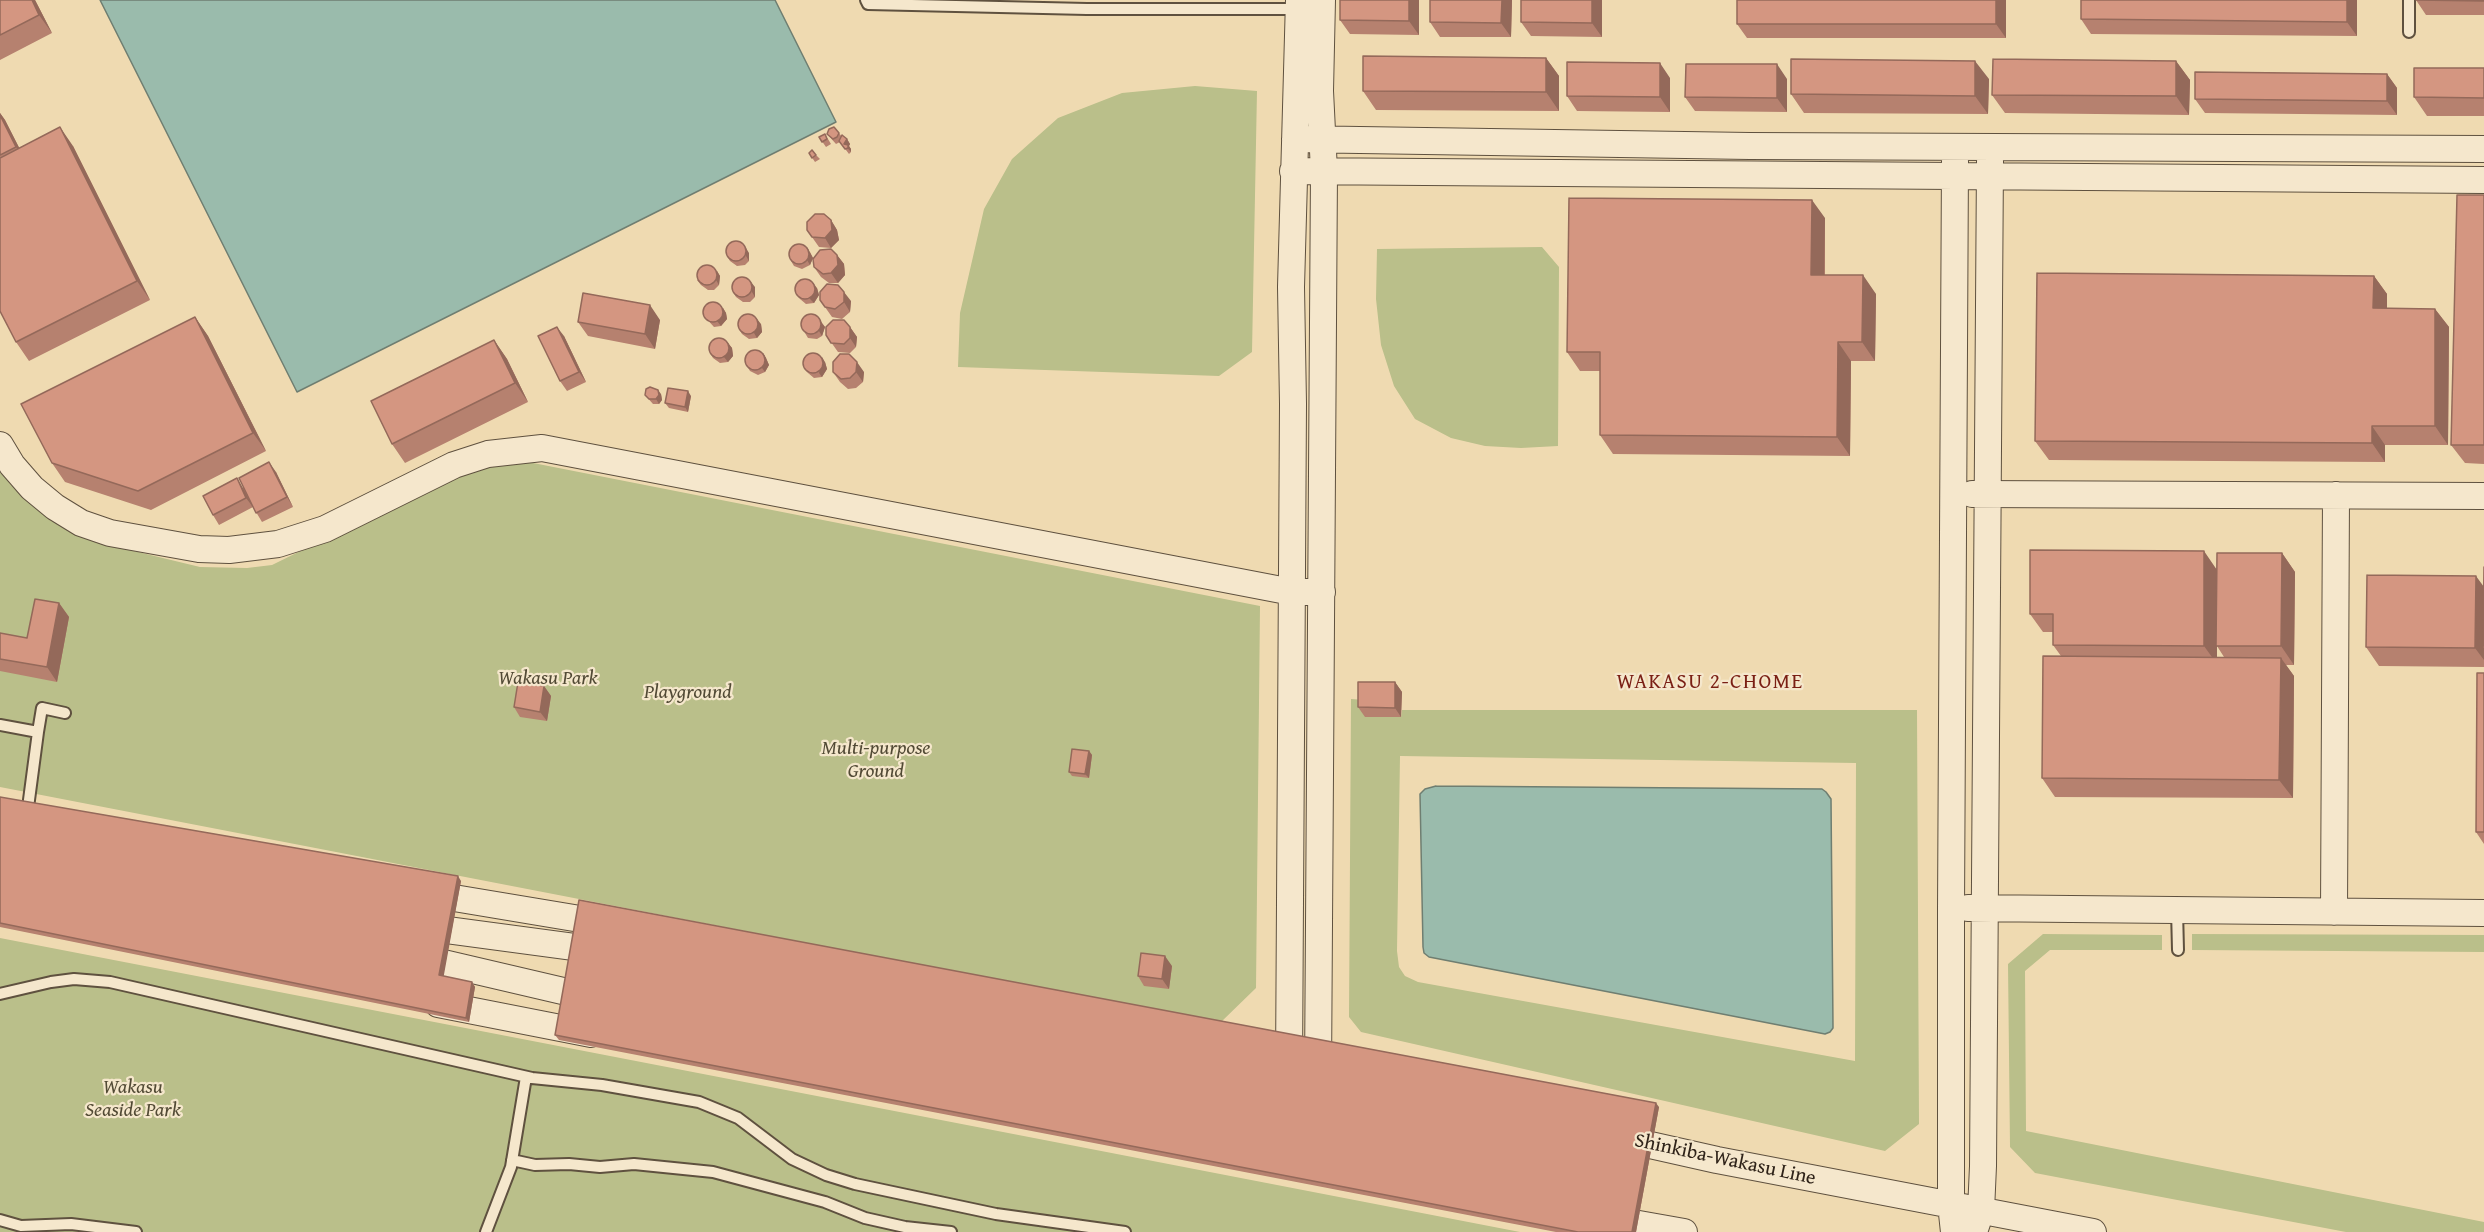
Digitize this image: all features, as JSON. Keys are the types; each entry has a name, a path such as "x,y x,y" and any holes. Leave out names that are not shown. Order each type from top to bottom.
{"street":[{"path":"1307,3 1320,91 1324,171 1322,592 1303,1077 1292,592 1290,287 1293,171 1307,3"},
{"path":"1295,140 1493,144 2484,149"},
{"path":"1954,1232 1951,1204 1951,908 1955,146"},
{"path":"1978,1221 1985,908 1990,146"},
{"path":"1293,171 2484,180"},
{"path":"0,445 12,465 32,488 55,507 81,522 110,533 199,549 229,550 278,544 325,529 454,465 488,454 542,448 1292,592 1322,592"},
{"path":"1953,494 2484,496"},
{"path":"2334,912 2336,495"},
{"path":"0,818 38,820"},
{"path":"396,888 639,929"},
{"path":"1951,908 2484,913"},
{"path":"389,922 632,954"},
{"path":"385,951 534,984 624,1007"},
{"path":"415,1000 612,1038"},
{"name":"Shinkiba-Wakasu Line","path":"1590,1131 1717,1160 1951,1204 1978,1221 2093,1232"},
{"path":"1584,1215 1684,1232"}],"lane":[{"path":"866,0 868,4 1088,9 1193,4 1307,3"},
{"path":"2409,0 2409,33"},
{"path":"38,820 38,732 42,708 65,713"},
{"path":"0,725 38,732"},
{"path":"2177,910 2178,950"},
{"path":"0,994 74,979 110,982 526,1077 602,1085 699,1102 738,1118 792,1159 826,1175 855,1184 996,1214 1125,1232"},
{"path":"486,1232 512,1160 526,1077"},
{"path":"512,1160 535,1165 569,1164 600,1167 634,1164 713,1172 825,1202 865,1218 904,1227 951,1232"},
{"path":"0,1220 21,1226 71,1224 136,1232"}],"green space":[{"path":"1195,86 1257,91 1252,352 1219,376 958,367 960,313 984,209 1012,159 1058,118 1122,93"},
{"path":"1542,247 1559,267 1558,446 1521,448 1485,446 1451,438 1415,419 1394,386 1381,345 1376,299 1377,249"},
{"name":"Wakasu Park","path":"523,461 1260,606 1256,988 1220,1023 0,787 0,468 10,484 51,521 105,544 200,567 247,568 272,565 457,474 485,464"},
{"path":"1351,699 1365,700 1365,717 1401,717 1402,710 1917,710 1919,1124 1885,1151 1361,1032 1349,1017","holes":["1400,756 1856,763 1855,1061 1418,982 1405,976 1399,967 1397,951"]},
{"path":"2043,934 2162,935 2162,950 2050,950 2025,971 2026,1131 2484,1222 2484,1232 2346,1232 2035,1173 2010,1147 2008,964"},
{"path":"2192,934 2484,935 2484,952 2192,950"},
{"name":"Wakasu Seaside Park","path":"0,938 1520,1232 0,1232"}],"shaded area":[{"path":"100,0 775,0 836,122 297,392"},
{"path":"1436,786 1822,789 1831,799 1833,1028 1825,1034 1429,957 1424,953 1423,947 1420,794 1425,789"}],"building":[{"path":"0,0 32,0 39,15 0,35"},
{"path":"1340,0 1409,0 1409,21 1340,20"},
{"path":"1430,0 1502,0 1501,23 1430,22"},
{"path":"1521,0 1592,0 1592,23 1521,22"},
{"path":"1737,0 1996,0 1996,24 1737,24"},
{"path":"2081,0 2347,0 2347,22 2081,19"},
{"path":"2416,0 2484,0 2484,1"},
{"path":"1363,56 1546,58 1546,92 1363,91"},
{"path":"1791,59 1975,61 1975,96 1791,94"},
{"path":"1993,59 2176,61 2176,96 1992,95"},
{"path":"1567,62 1660,63 1660,97 1567,96"},
{"path":"1686,64 1777,64 1777,98 1685,97"},
{"path":"2414,68 2484,68 2484,98 2414,97"},
{"path":"2195,72 2387,74 2387,101 2195,99"},
{"path":"0,115 16,147 0,155"},
{"path":"60,127 137,281 16,342 0,311 0,158"},
{"path":"834,127 839,133 833,139 827,134 829,129"},
{"path":"825,134 827,139 822,142 819,137"},
{"path":"842,135 847,139 844,144 848,145 848,148 845,149 839,141"},
{"path":"812,150 816,155 812,158 809,153"},
{"path":"2457,195 2484,195 2484,445 2451,445"},
{"path":"1569,198 1812,200 1811,275 1863,275 1862,342 1838,342 1837,437 1600,435 1600,352 1567,352"},
{"path":"815,214 824,214 831,220 832,230 825,238 812,237 807,230 807,222"},
{"path":"736,241 743,244 746,251 743,258 736,261 729,258 726,251 729,244"},
{"path":"799,244 806,247 809,254 806,261 799,264 792,261 789,254 792,247"},
{"path":"831,249 837,255 838,265 831,273 823,274 814,267 813,259 820,250"},
{"path":"707,265 714,268 717,275 714,282 707,285 700,282 697,275 700,268"},
{"path":"2037,273 2374,276 2373,308 2435,309 2435,426 2372,426 2372,443 2035,441"},
{"path":"742,277 749,280 752,287 749,294 742,297 735,294 732,287 735,280"},
{"path":"805,279 812,282 815,289 812,296 805,299 798,296 795,289 798,282"},
{"path":"827,284 838,285 844,292 844,302 835,309 825,307 820,300 820,292"},
{"path":"583,293 650,305 645,334 578,322"},
{"path":"713,302 720,305 723,312 720,319 713,322 706,319 703,312 706,305"},
{"path":"748,314 755,317 758,324 755,331 748,334 741,331 738,324 741,317"},
{"path":"811,314 818,317 821,324 818,331 811,334 804,331 801,324 804,317"},
{"path":"195,317 253,433 138,491 52,463 21,404"},
{"path":"833,320 844,320 850,327 850,338 844,344 831,343 826,335 826,327"},
{"path":"557,327 579,372 560,381 538,336"},
{"path":"719,338 726,341 729,348 726,355 719,358 712,355 709,348 712,341"},
{"path":"494,340 515,383 392,444 371,401"},
{"path":"755,350 762,353 765,360 762,367 755,370 748,367 745,360 748,353"},
{"path":"813,353 820,356 823,363 820,370 813,373 806,370 803,363 806,356"},
{"path":"840,354 849,354 857,362 856,372 850,378 841,379 833,372 833,362"},
{"path":"650,387 658,390 659,395 656,399 649,399 645,395 646,389"},
{"path":"668,388 688,391 685,407 665,403"},
{"path":"269,462 287,497 256,513 239,478"},
{"path":"237,478 246,498 213,515 203,496"},
{"path":"2030,550 2204,551 2204,646 2053,645 2053,614 2030,614"},
{"path":"2217,553 2282,553 2281,646 2216,646"},
{"path":"2484,567 2484,646 2483,646"},
{"path":"2367,575 2476,576 2475,648 2366,647"},
{"path":"35,599 59,603 47,667 0,659 0,633 27,638"},
{"path":"2043,656 2281,658 2279,780 2042,778"},
{"path":"2477,673 2484,673 2484,832 2476,832"},
{"path":"518,682 544,686 540,712 514,707"},
{"path":"1358,682 1395,682 1395,708 1358,707"},
{"path":"1072,749 1089,751 1085,774 1069,772"},
{"path":"0,797 458,876 439,975 472,982 466,1018 0,923"},
{"path":"579,900 1656,1103 1632,1232 1578,1232 555,1035"},
{"path":"1141,953 1165,956 1162,979 1138,976"}],"district":[{"name":"WAKASU 2-CHOME","path":"1710,683"}],"park label":[{"name":"Playground","path":"688,693"},
{"name":"Multi-purpose Ground","path":"876,760"}]}
